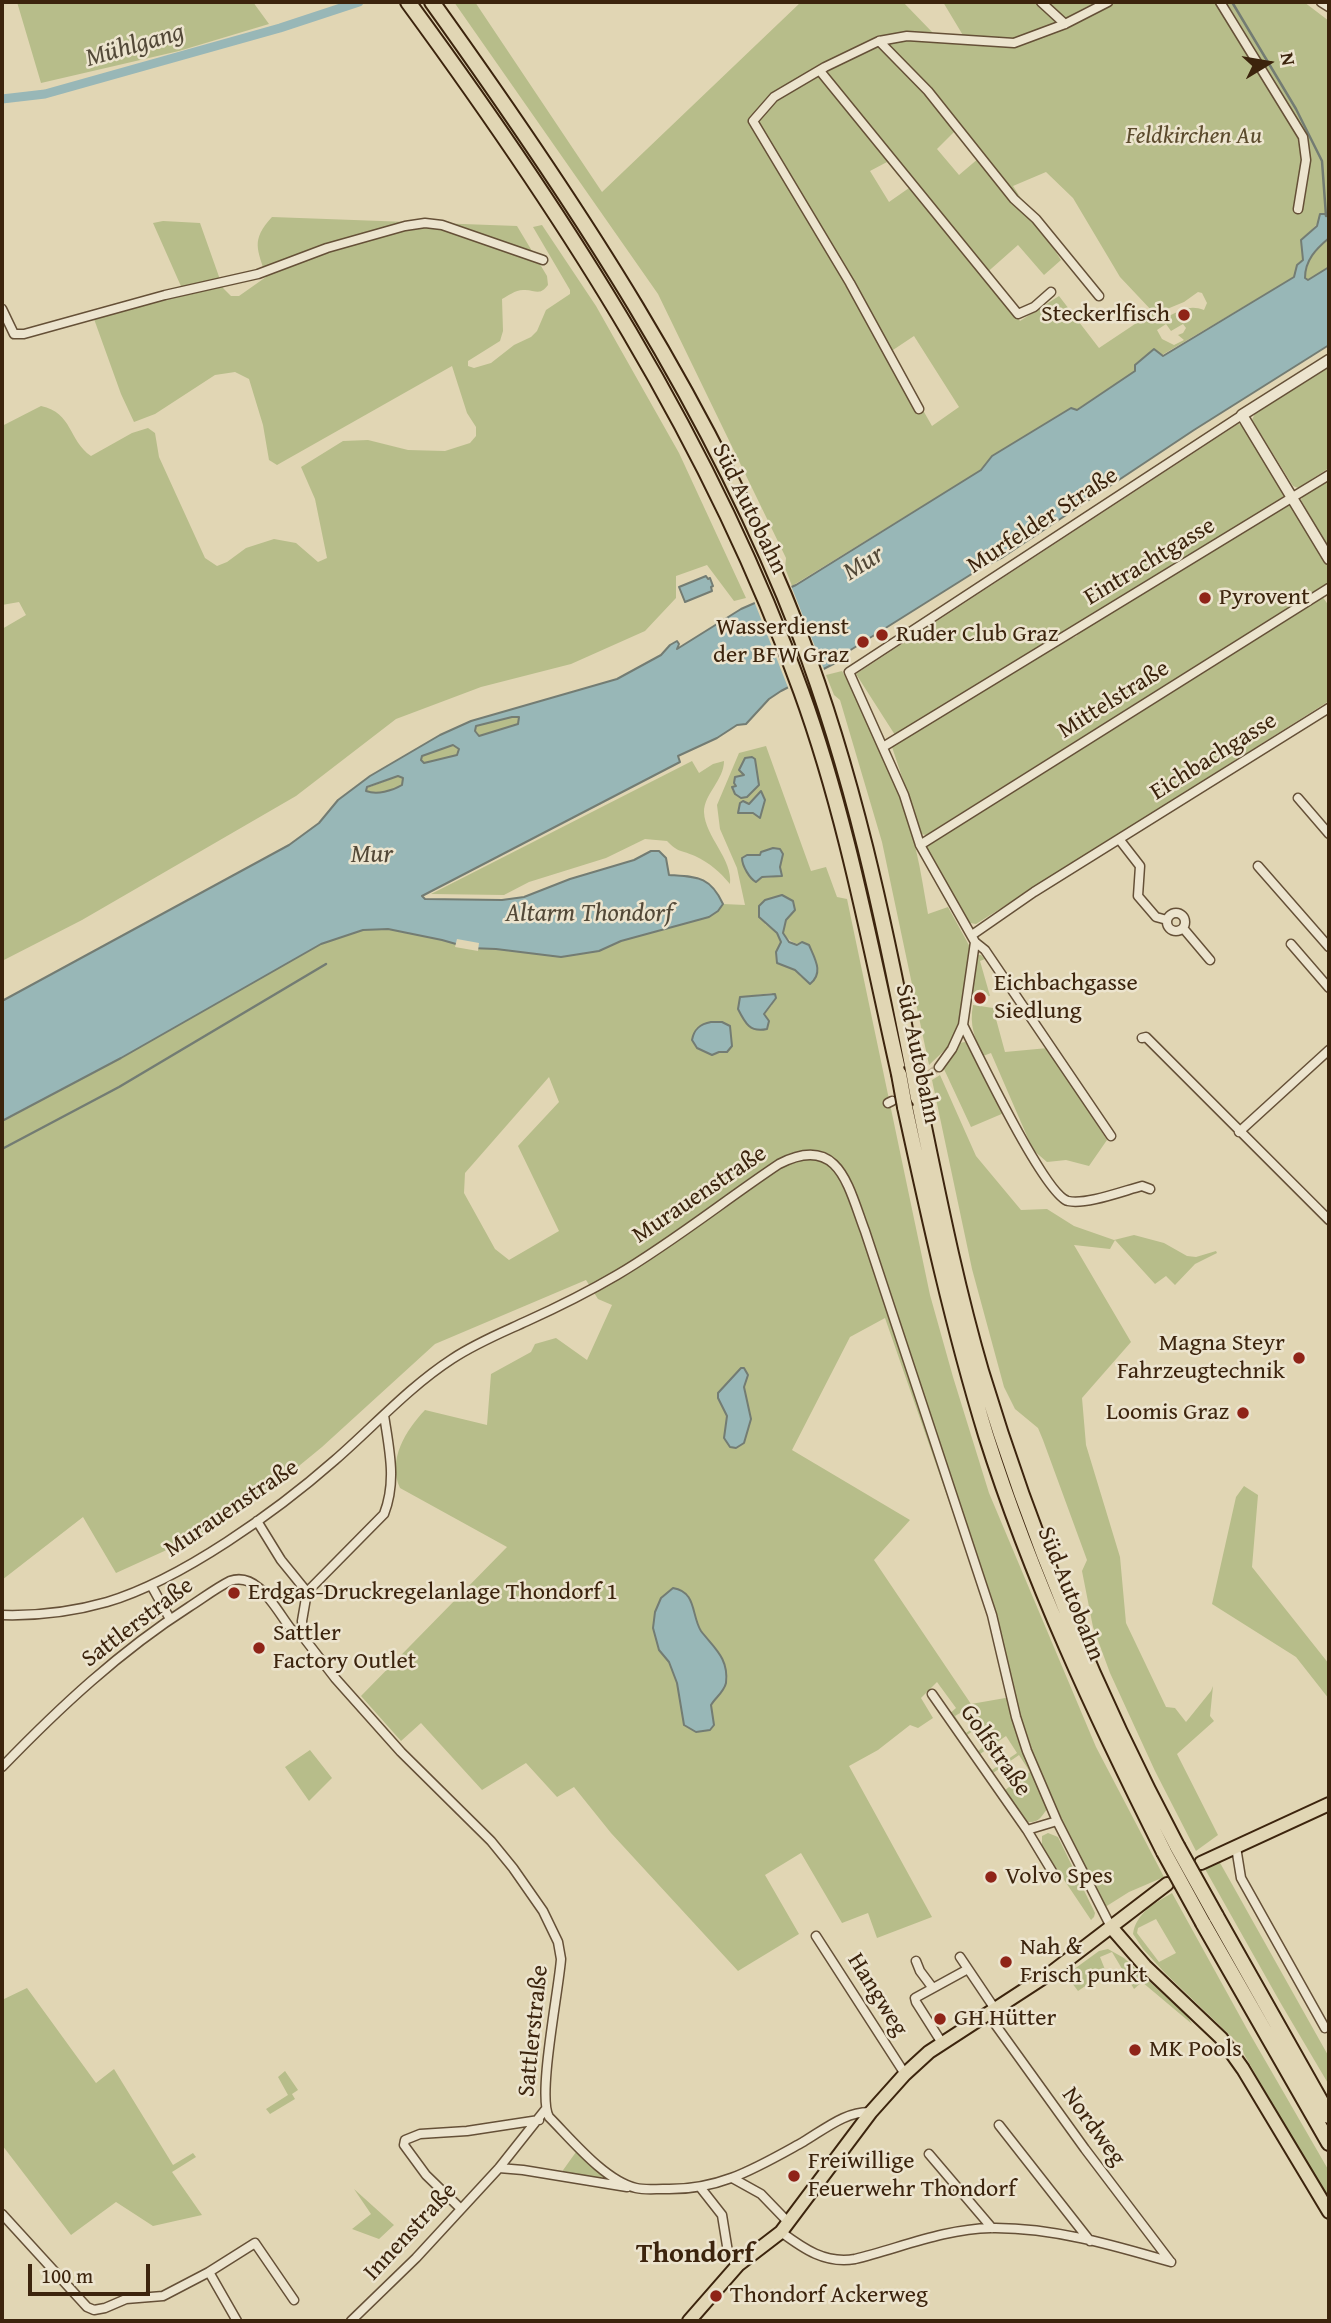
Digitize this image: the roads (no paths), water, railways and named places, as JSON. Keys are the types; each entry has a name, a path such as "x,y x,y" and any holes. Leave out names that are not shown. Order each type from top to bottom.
{"highway":[{"name":"Süd Autobahn","path":"408,2 494,122 621,317 712,480 762,588 802,694 843,827 899,1074 895,1104 964,1359 1007,1495 1036,1575 1114,1753 1171,1849 1329,2143"},
{"name":"Süd Autobahn","path":"433,3 568,200 631,299 677,377 728,473 778,580 818,686 859,820 963,1303 981,1369 1021,1492 1064,1606 1171,1849"},
{"name":"Süd Autobahn","path":"1210,1920 1329,2116"}],"main road":[{"path":"1201,1863 1329,1804"},
{"path":"689,2321 738,2265 785,2227 871,2112 905,2074 942,2043 1094,1942 1167,1884"},
{"path":"1111,1927 1145,1966 1221,2038 1243,2069 1329,2212"}],"street":[{"path":"1041,2 1065,23"},
{"path":"919,409 850,282 753,121 774,97 879,41 907,36 1014,43 1108,2"},
{"path":"1220,2 1303,136 1306,160 1298,209"},
{"path":"1321,2 1329,7"},
{"path":"879,41 928,91 1014,199 1036,219 1099,296"},
{"path":"820,71 1018,314 1034,307 1051,292"},
{"path":"2,309 11,330 17,336 166,295 258,274 353,240 425,223 442,225 535,255 542,260"},
{"name":"Murfelder Straße","path":"883,747 849,675 851,670 1329,360"},
{"path":"1242,415 1329,559"},
{"name":"Eintrachtgasse","path":"883,747 1329,475"},
{"name":"Mittelstraße","path":"920,845 1329,588"},
{"name":"Eichbachgasse","path":"974,938 1034,892 1329,708"},
{"path":"883,747 904,795 920,845 974,938 985,950 1111,1136"},
{"path":"1298,798 1329,834"},
{"path":"1119,839 1140,866 1138,897 1156,917 1167,920"},
{"path":"1258,866 1329,947"},
{"path":"1180,914 1185,922 1183,928 1178,931 1170,930 1167,920 1171,915 1180,914"},
{"path":"1183,928 1210,960"},
{"path":"939,1067 952,1049 963,1025 974,938"},
{"path":"1291,944 1329,988"},
{"path":"963,1025 1036,1164 1059,1196 1067,1201 1084,1201 1142,1186 1150,1189"},
{"path":"1142,1038 1146,1037 1329,1220"},
{"path":"1240,1132 1329,1050"},
{"name":"Murauenstraße","path":"2,1615 28,1616 85,1608 119,1598 152,1584 210,1552 257,1521 332,1463 419,1383 451,1359 620,1273 779,1164 806,1153 822,1156 841,1172 865,1231 988,1604 1027,1751 1058,1821 1111,1927"},
{"path":"303,1633 303,1611 307,1592 384,1514 389,1502 392,1480 384,1415"},
{"path":"257,1521 281,1560 307,1592"},
{"name":"Sattlerstraße","path":"2,1768 106,1669 170,1619 226,1583 244,1578 255,1584 293,1631 303,1633 308,1645 328,1670 393,1743 491,1841 543,1911 558,1942 561,1959 545,2110 597,2165 635,2189"},
{"path":"152,1584 170,1619"},
{"name":"Golfstraße","path":"932,1694 1054,1873"},
{"name":"Golfstraße","path":"1027,1830 1058,1821"},
{"path":"1236,1847 1241,1878 1325,2028"},
{"name":"Hangweg","path":"816,1936 905,2074"},
{"name":"Nordweg","path":"960,1957 991,2011 1084,2149 1171,2262 1090,2241"},
{"path":"916,1961 932,1987"},
{"path":"942,2043 915,1998 968,1969"},
{"name":"Innenstraße","path":"351,2321 416,2258 499,2168 545,2110"},
{"path":"499,2168 635,2189 701,2187 734,2179 757,2168 851,2114 871,2112"},
{"path":"460,2208 426,2175 404,2145 405,2140 420,2134 467,2131 539,2120"},
{"path":"999,2125 1090,2241"},
{"path":"929,2154 992,2228"},
{"path":"734,2179 761,2194 785,2227 814,2254 846,2260 945,2234 992,2228 1024,2230 1090,2241"},
{"path":"701,2187 722,2215 728,2252 738,2265"},
{"path":"2,2214 87,2307 94,2310 126,2299 163,2296 209,2272 255,2243 294,2300"},
{"path":"209,2272 237,2321"}],"water":[{"name":"Mur","path":"1320,214 1329,216 1329,238 1312,255 1305,278 1308,280 1329,267 1329,345 1194,430 1003,557 841,656 843,659 781,691 769,699 746,724 737,725 717,738 678,756 680,762 422,896 425,899 502,900 524,897 570,879 634,860 651,851 659,851 666,858 669,875 702,880 713,888 723,904 718,911 709,917 621,941 599,951 561,957 470,948 388,929 363,930 321,944 121,1058 2,1121 2,1001 289,845 319,823 338,800 370,776 440,735 471,721 617,679 661,655 677,641 677,649 741,609 796,585 981,470 992,456 1071,408 1077,410 1135,371 1135,365 1154,349 1163,356 1294,277 1297,265 1303,260 1301,240 1317,226","holes":["519,717 518,724 479,736 475,731 476,726","453,745 459,749 457,755 424,763 422,756","398,776 403,778 402,785 389,791 370,792 366,791 367,787"]},
{"path":"706,576 710,578 712,591 685,602 679,587"},
{"path":"745,758 755,759 759,785 747,797 741,798 735,794 732,787 736,786 735,777 744,775 739,770"},
{"path":"761,791 765,800 760,818 753,813 738,813 740,803 743,801 749,804"},
{"path":"780,849 783,854 780,867 782,876 762,877 756,882 747,872 742,858 747,855 760,855 761,852"},
{"path":"782,895 793,901 795,910 786,920 783,933 789,942 809,945 816,961 817,975 810,984 795,970 777,963 776,952 781,942 777,933 759,917 759,906 765,900"},
{"path":"775,994 776,998 764,1014 769,1021 767,1029 756,1030 749,1026 738,1009 740,997"},
{"path":"711,1022 722,1022 730,1026 732,1046 727,1052 712,1055 697,1048 692,1040 698,1028"},
{"path":"744,1368 748,1375 744,1387 751,1419 744,1443 736,1448 730,1447 724,1438 727,1416 718,1393"},
{"path":"673,1588 681,1590 690,1599 701,1631 720,1654 725,1667 725,1686 711,1705 714,1725 710,1730 696,1732 684,1725 677,1683 669,1662 659,1650 653,1628 655,1612 661,1598"}],"waterway":[{"name":"Mühlgang","path":"2,99 45,94 280,28 359,2"},
{"path":"1232,2 1296,109 1322,161 1326,216"},
{"path":"2,1149 119,1087 326,964"}],"tunnel":[{"path":"900,1095 939,1067"}],"place":[{"name":"Steckerlfisch","path":"1184,315"},
{"name":"Pyrovent","path":"1205,598"},
{"name":"Ruder Club Graz","path":"882,635"},
{"name":"Wasserdienst der BFW Graz","path":"863,642"},
{"name":"Eichbachgasse Siedlung","path":"980,998"},
{"name":"Magna Steyr Fahrzeugtechnik","path":"1299,1358"},
{"name":"Loomis Graz","path":"1243,1413"},
{"name":"Erdgas-Druckregelanlage Thondorf 1","path":"234,1593"},
{"name":"Sattler Factory Outlet","path":"259,1648"},
{"name":"Volvo Spes","path":"991,1877"},
{"name":"Nah & Frisch punkt","path":"1006,1962"},
{"name":"GH Hütter","path":"940,2019"},
{"name":"MK Pools","path":"1135,2050"},
{"name":"Freiwillige Feuerwehr Thondorf","path":"794,2176"},
{"name":"Thondorf Ackerweg","path":"716,2296"}],"district":[{"name":"Thondorf","path":"695,2255"}],"park label":[{"name":"Feldkirchen Au","path":"1194,137"}],"water label":[{"name":"Altarm Thondorf","path":"589,914"}]}
